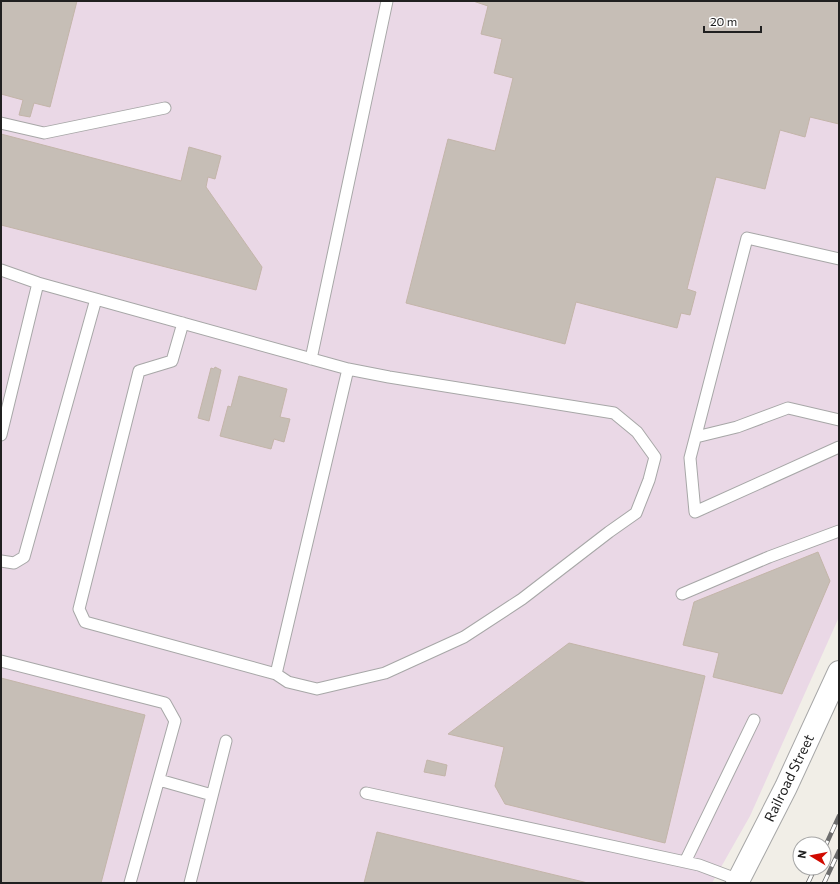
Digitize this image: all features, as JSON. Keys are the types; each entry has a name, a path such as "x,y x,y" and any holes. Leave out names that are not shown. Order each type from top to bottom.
{"street":[{"name":"Railroad Street","path":"738,881 786,787 839,672"}],"lane":[{"path":"311,359 386,1"},
{"path":"1,123 44,133 165,108"},
{"path":"839,259 747,238 690,458 695,512 839,447"},
{"path":"1,270 38,283 348,369 614,412 637,432 655,457 649,480 636,513 609,532 522,600 464,637 385,673 317,689 288,682 276,674 85,622 79,609 139,371 172,361 182,323"},
{"path":"1,435 38,283"},
{"path":"1,561 14,563 24,557 96,299"},
{"path":"276,674 348,369"},
{"path":"696,437 737,427 788,408 839,420"},
{"path":"682,594 769,557 839,531"},
{"path":"1,661 165,703 175,721 130,883"},
{"path":"685,862 754,720"},
{"path":"190,883 226,741"},
{"path":"158,780 212,795"},
{"path":"366,793 699,865 738,881"}],"shaded area":[{"path":"1,1 839,1 839,617 750,816 712,883 1,883"}],"building":[{"path":"1,1 77,1 50,107 34,103 30,117 19,115 23,100 1,94"},
{"path":"473,1 839,1 839,124 810,117 805,137 780,130 765,189 716,177 687,289 696,292 690,315 681,313 677,328 576,302 565,344 406,303 448,139 495,151 513,78 494,73 502,39 481,34 488,6"},
{"path":"1,134 181,181 189,147 221,156 215,179 208,177 206,187 262,267 256,290 1,225"},
{"path":"215,367 221,370 209,421 198,418 211,368 214,369"},
{"path":"239,376 287,389 280,417 290,419 284,442 274,439 271,449 220,436 228,406 231,407"},
{"path":"818,552 830,581 782,694 713,677 719,653 683,645 694,602"},
{"path":"569,643 705,676 665,843 505,804 495,786 504,747 448,734"},
{"path":"1,678 145,715 101,883 1,883"},
{"path":"427,760 447,765 445,776 424,772"},
{"path":"377,832 588,883 364,883"}],"railway":[{"path":"830,836 839,816"},
{"path":"824,883 839,851"},
{"path":"808,883 811,876"}]}
